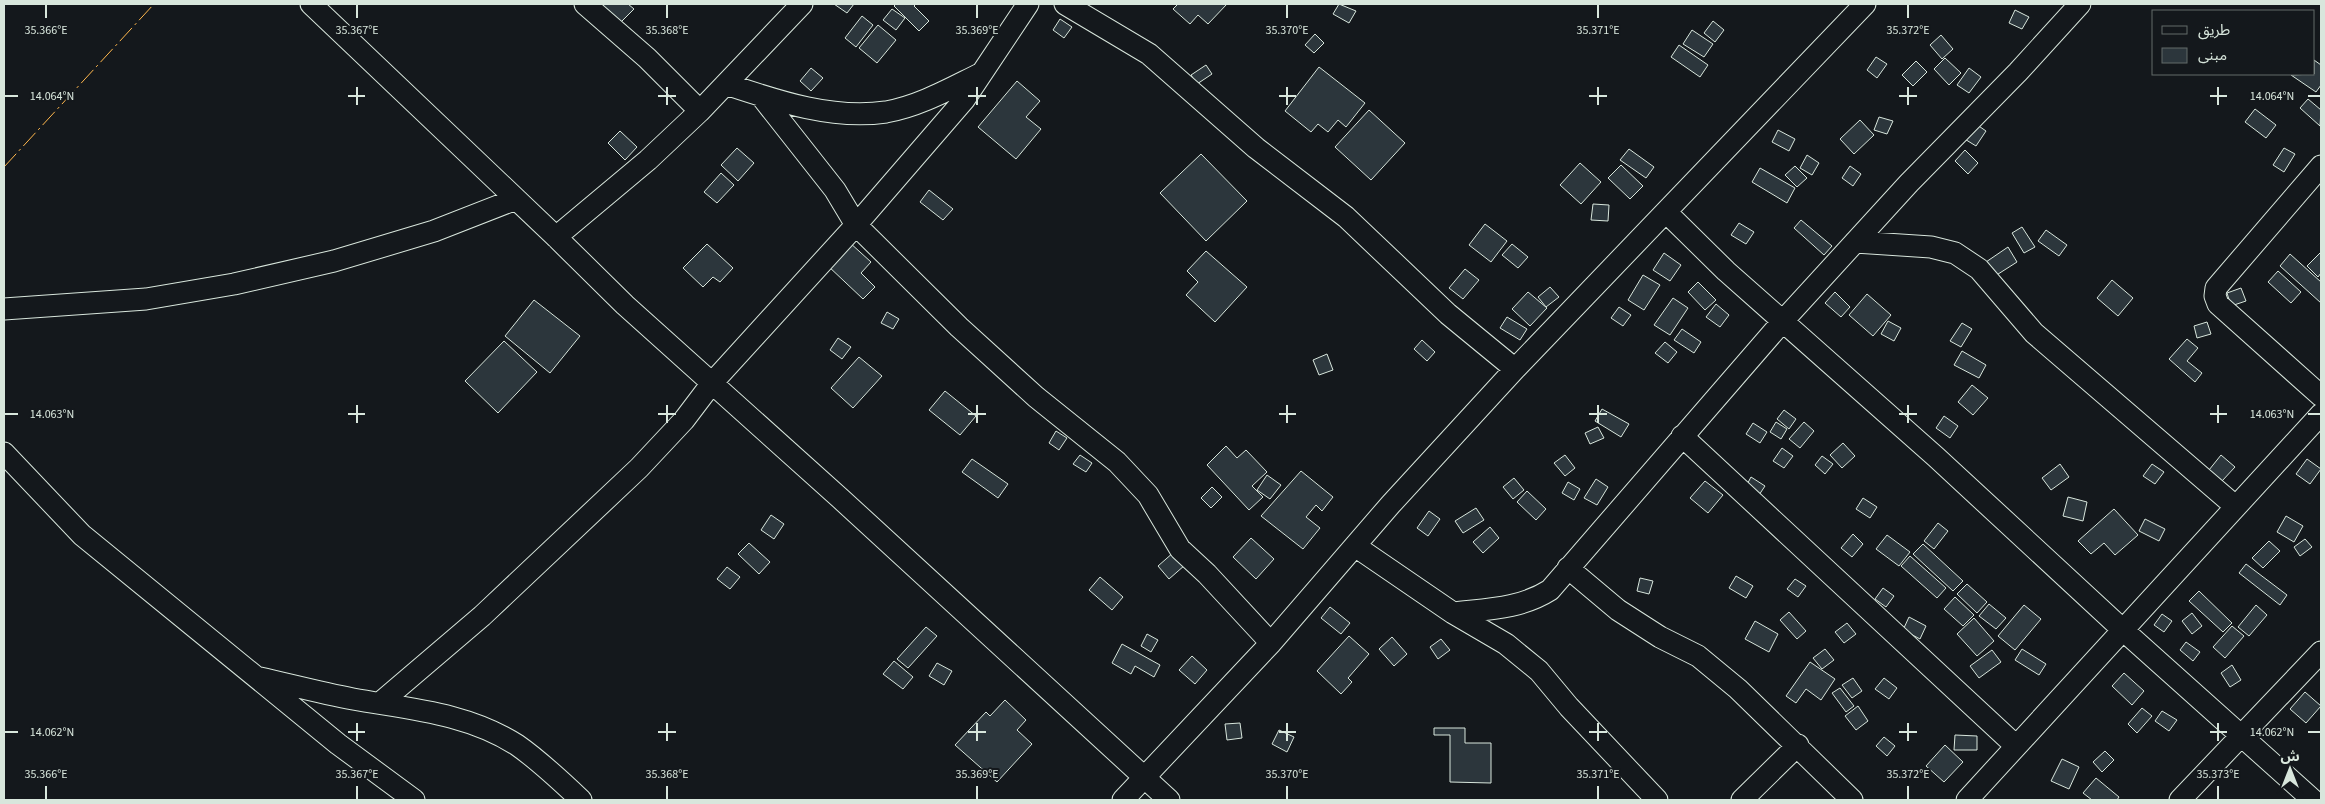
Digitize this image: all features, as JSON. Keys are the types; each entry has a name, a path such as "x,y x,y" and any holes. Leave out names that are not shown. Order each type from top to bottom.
{"street":[{"path":"311,4 625,305 1169,800"},
{"path":"585,4 647,58 700,111"},
{"path":"556,237 648,160 700,111 802,4"},
{"path":"1066,4 1149,54 1242,136 1346,218 1448,314 1515,369"},
{"path":"1123,800 1271,643 1391,504 1515,369 1865,4"},
{"path":"1453,613 1516,605 1534,600 1550,590 1782,322 2080,4"},
{"path":"380,703 482,616 639,468 684,420 712,383 856,225 964,100 1023,6"},
{"path":"726,84 762,96 813,109 847,114 887,112 928,100 983,72"},
{"path":"762,96 835,190 856,225 959,328 1036,397 1117,462 1148,495 1180,549 1207,574 1271,643"},
{"path":"2321,166 2216,288 2215,296 2218,304 2321,396"},
{"path":"4,309 146,299 234,284 343,259 434,231 516,199"},
{"path":"1666,212 1726,272 1936,457 2123,630 2313,800"},
{"path":"1855,242 1931,247 1955,253 1978,269 2034,333 2235,506"},
{"path":"1967,800 2321,414"},
{"path":"1682,436 2016,746"},
{"path":"5,458 82,535 254,677 338,744 414,800"},
{"path":"1354,546 1453,613 1506,644 1540,671 1569,707 1657,800"},
{"path":"1568,568 1618,610 1660,637 1698,656 1738,689 1852,800"},
{"path":"2180,800 2321,652"},
{"path":"254,677 380,703 427,710 474,725 517,745 581,800"},
{"path":"1742,800 1798,746"}],"building":[{"path":"604,4 628,4 634,9 619,24 601,8"},
{"path":"834,4 854,4 847,13"},
{"path":"896,4 916,4 914,6 929,21 919,31 894,6"},
{"path":"1178,4 1227,4 1208,24 1198,15 1190,24 1173,9"},
{"path":"1339,4 1356,11 1349,23 1333,14"},
{"path":"892,9 905,18 896,30 883,20"},
{"path":"2015,10 2029,17 2022,29 2009,23"},
{"path":"862,16 873,25 856,47 845,38"},
{"path":"1060,19 1072,27 1064,38 1053,30"},
{"path":"1713,21 1724,30 1715,42 1704,33"},
{"path":"878,25 896,40 877,63 859,48"},
{"path":"1692,30 1713,44 1704,57 1683,44"},
{"path":"1315,34 1324,43 1314,53 1305,45"},
{"path":"1941,35 1953,49 1942,59 1930,45"},
{"path":"1679,45 1708,65 1700,77 1671,57"},
{"path":"1876,57 1887,64 1877,78 1867,70"},
{"path":"1945,58 1961,73 1949,85 1934,69"},
{"path":"1916,61 1927,72 1913,86 1902,75"},
{"path":"2315,61 2321,65 2321,85 2316,92 2291,75 2315,75"},
{"path":"1206,65 1212,74 1197,84 1191,75"},
{"path":"1319,67 1365,103 1346,127 1338,120 1328,132 1318,124 1311,132 1285,111"},
{"path":"811,68 823,78 811,91 800,81"},
{"path":"1969,68 1981,77 1969,93 1957,85"},
{"path":"1017,81 1040,101 1026,117 1041,129 1016,159 978,127"},
{"path":"2308,99 2321,110 2320,126 2300,108"},
{"path":"2255,109 2276,125 2266,138 2245,122"},
{"path":"1369,110 1405,143 1371,180 1335,147"},
{"path":"1879,117 1893,121 1887,134 1874,130"},
{"path":"1860,120 1874,135 1854,154 1840,139"},
{"path":"1973,122 1986,131 1976,146 1963,138"},
{"path":"1778,130 1795,139 1789,151 1772,142"},
{"path":"620,131 637,147 625,160 608,143"},
{"path":"737,148 754,163 738,181 721,165"},
{"path":"2284,148 2295,154 2284,172 2273,165"},
{"path":"1629,149 1654,167 1646,178 1620,160"},
{"path":"1965,150 1978,163 1968,174 1955,161"},
{"path":"1201,154 1247,201 1206,241 1160,193"},
{"path":"1807,155 1819,163 1812,175 1800,168"},
{"path":"1580,163 1601,182 1581,204 1560,185"},
{"path":"1621,165 1643,186 1630,199 1608,178"},
{"path":"1795,166 1807,178 1797,187 1785,175"},
{"path":"1850,166 1861,174 1853,186 1842,178"},
{"path":"1760,168 1795,188 1787,203 1752,182"},
{"path":"721,173 734,185 717,203 704,192"},
{"path":"929,190 953,209 943,220 920,202"},
{"path":"1593,204 1609,205 1608,221 1591,220"},
{"path":"1801,220 1832,246 1824,255 1794,228"},
{"path":"1739,223 1754,232 1746,244 1731,235"},
{"path":"1485,224 1507,241 1491,262 1469,245"},
{"path":"2022,227 2035,247 2024,253 2012,233"},
{"path":"2046,230 2067,245 2059,256 2038,241"},
{"path":"849,242 871,262 861,273 875,287 863,299 827,265"},
{"path":"707,244 733,268 720,282 713,277 703,287 683,268"},
{"path":"1512,244 1528,257 1518,268 1502,255"},
{"path":"2008,247 2017,262 1995,276 1986,262"},
{"path":"1206,251 1247,287 1215,322 1186,295 1198,282 1187,271"},
{"path":"2321,252 2321,273 2318,277 2307,266"},
{"path":"1664,253 1681,265 1670,281 1653,270"},
{"path":"2290,254 2321,282 2321,303 2280,266"},
{"path":"1465,269 1479,280 1463,299 1449,288"},
{"path":"2278,271 2301,292 2291,303 2268,282"},
{"path":"1643,275 1660,285 1644,310 1628,300"},
{"path":"2112,280 2133,298 2118,316 2097,298"},
{"path":"1698,282 1716,300 1705,310 1688,292"},
{"path":"1550,287 1559,297 1546,307 1538,297"},
{"path":"2241,288 2246,301 2231,306 2227,293"},
{"path":"1528,292 1547,308 1530,326 1512,309"},
{"path":"1835,292 1850,307 1841,317 1825,303"},
{"path":"1867,294 1891,315 1873,336 1849,315"},
{"path":"1673,298 1688,308 1670,335 1654,325"},
{"path":"534,300 580,336 550,373 505,336"},
{"path":"1716,304 1729,315 1720,327 1706,317"},
{"path":"1619,307 1631,315 1623,326 1611,318"},
{"path":"887,312 899,319 893,329 881,323"},
{"path":"1507,317 1527,329 1520,340 1500,328"},
{"path":"1888,321 1901,328 1894,341 1881,334"},
{"path":"2207,322 2211,334 2197,338 2194,326"},
{"path":"1962,323 1972,329 1961,347 1950,341"},
{"path":"1682,329 1701,342 1694,353 1674,340"},
{"path":"838,338 851,347 842,359 830,350"},
{"path":"2187,339 2198,348 2187,361 2202,373 2195,382 2169,359"},
{"path":"1422,340 1435,352 1427,361 1414,349"},
{"path":"504,341 537,372 498,413 465,381"},
{"path":"1665,342 1677,352 1668,363 1655,353"},
{"path":"1962,351 1986,365 1979,378 1954,365"},
{"path":"1327,354 1333,370 1319,375 1313,360"},
{"path":"859,357 882,376 853,408 831,388"},
{"path":"1972,385 1988,398 1973,415 1958,402"},
{"path":"945,391 976,416 960,435 929,410"},
{"path":"1602,409 1629,424 1621,437 1595,421"},
{"path":"1784,410 1796,419 1789,429 1777,419"},
{"path":"1944,416 1958,426 1950,438 1936,428"},
{"path":"1776,422 1787,429 1781,439 1770,432"},
{"path":"1804,422 1814,431 1800,448 1789,439"},
{"path":"1753,423 1767,432 1760,443 1746,434"},
{"path":"1598,427 1604,438 1590,444 1585,433"},
{"path":"1056,431 1067,438 1059,450 1049,443"},
{"path":"1843,443 1855,456 1842,468 1830,455"},
{"path":"1226,446 1237,458 1246,450 1267,472 1252,486 1263,497 1249,510 1207,465"},
{"path":"1782,448 1793,456 1784,468 1773,461"},
{"path":"1080,455 1092,463 1086,472 1073,464"},
{"path":"1565,455 1575,468 1565,476 1554,463"},
{"path":"2221,455 2235,467 2222,481 2209,470"},
{"path":"1822,456 1833,464 1825,474 1815,465"},
{"path":"972,459 1008,484 998,498 962,472"},
{"path":"2307,459 2321,469 2310,484 2296,474"},
{"path":"2060,464 2069,477 2051,490 2042,478"},
{"path":"2152,464 2164,472 2155,484 2143,476"},
{"path":"1301,471 1333,497 1322,511 1316,505 1306,517 1320,528 1303,549 1261,516"},
{"path":"1267,475 1281,485 1270,499 1257,490"},
{"path":"1751,477 1765,486 1757,498 1744,490"},
{"path":"1514,478 1524,490 1513,499 1503,487"},
{"path":"1596,479 1608,487 1597,505 1584,498"},
{"path":"1705,481 1723,495 1708,513 1690,498"},
{"path":"1568,482 1580,489 1574,500 1562,493"},
{"path":"1212,487 1222,497 1211,508 1201,498"},
{"path":"1527,491 1546,509 1536,520 1517,502"},
{"path":"2068,497 2087,502 2083,521 2063,516"},
{"path":"1863,498 1877,507 1870,518 1856,509"},
{"path":"1476,508 1484,520 1463,533 1455,521"},
{"path":"2114,509 2138,535 2115,555 2104,543 2091,554 2078,541"},
{"path":"1429,511 1440,519 1428,536 1417,528"},
{"path":"771,515 784,524 774,539 761,530"},
{"path":"2286,516 2303,526 2294,542 2277,532"},
{"path":"2145,519 2165,529 2159,541 2139,531"},
{"path":"1938,523 1948,531 1934,549 1924,541"},
{"path":"1490,527 1499,538 1483,553 1473,542"},
{"path":"1853,534 1863,544 1852,557 1841,548"},
{"path":"1887,535 1910,552 1899,566 1876,549"},
{"path":"1251,538 1274,559 1256,579 1233,557"},
{"path":"2305,539 2312,547 2300,556 2294,547"},
{"path":"2269,541 2280,551 2263,568 2252,558"},
{"path":"749,543 770,562 759,574 738,554"},
{"path":"1923,544 1963,581 1953,591 1913,554"},
{"path":"1174,552 1185,565 1169,579 1158,566"},
{"path":"1910,556 1946,588 1937,598 1901,566"},
{"path":"2246,564 2287,595 2280,605 2239,573"},
{"path":"727,567 740,577 730,589 717,579"},
{"path":"1736,576 1753,586 1746,598 1729,588"},
{"path":"1100,577 1123,597 1112,610 1089,590"},
{"path":"1640,578 1653,581 1649,594 1637,591"},
{"path":"1795,579 1806,586 1798,597 1787,589"},
{"path":"1967,584 1987,602 1977,613 1957,594"},
{"path":"1883,588 1894,596 1886,607 1875,599"},
{"path":"2199,591 2232,623 2223,632 2189,601"},
{"path":"1955,597 1974,615 1963,626 1944,609"},
{"path":"1989,604 2006,618 1996,629 1979,616"},
{"path":"2024,605 2041,619 2015,650 1998,636"},
{"path":"2256,605 2267,615 2249,636 2238,627"},
{"path":"1330,607 1350,623 1341,634 1321,618"},
{"path":"1789,612 1806,631 1797,639 1780,620"},
{"path":"2192,613 2202,626 2192,634 2182,621"},
{"path":"2162,614 2172,621 2164,632 2154,625"},
{"path":"1909,617 1926,626 1920,639 1903,630"},
{"path":"1974,618 1994,641 1977,656 1957,634"},
{"path":"1755,621 1778,634 1769,652 1745,639"},
{"path":"1847,623 1856,634 1844,643 1835,632"},
{"path":"2232,626 2244,636 2225,658 2213,647"},
{"path":"926,627 937,636 908,668 897,659"},
{"path":"1147,634 1158,640 1151,652 1141,646"},
{"path":"1349,636 1369,654 1348,678 1352,682 1341,694 1317,671"},
{"path":"1392,637 1407,654 1394,666 1379,649"},
{"path":"1441,639 1450,650 1438,659 1430,647"},
{"path":"2186,642 2200,652 2193,661 2180,650"},
{"path":"1122,644 1160,665 1154,677 1135,666 1131,674 1112,663"},
{"path":"1825,649 1834,660 1822,669 1813,658"},
{"path":"2022,649 2046,664 2039,675 2015,660"},
{"path":"1992,650 2001,662 1979,678 1970,666"},
{"path":"1192,656 1207,670 1195,684 1179,670"},
{"path":"894,661 913,677 903,689 883,674"},
{"path":"1810,662 1835,679 1821,700 1806,689 1796,703 1786,696"},
{"path":"937,663 952,671 944,685 929,676"},
{"path":"2232,665 2241,680 2230,687 2221,673"},
{"path":"2124,673 2144,691 2132,705 2112,686"},
{"path":"1853,678 1862,691 1852,698 1842,685"},
{"path":"1884,678 1897,688 1889,699 1875,689"},
{"path":"1840,688 1854,706 1846,712 1832,693"},
{"path":"2305,692 2321,706 2306,723 2290,709"},
{"path":"1005,700 1026,720 1017,730 1032,744 997,782 955,745 986,712 990,716"},
{"path":"1858,706 1868,721 1856,730 1845,716"},
{"path":"2142,708 2152,716 2137,733 2128,724"},
{"path":"2162,711 2177,720 2169,731 2155,721"},
{"path":"1240,723 1242,738 1227,740 1225,724"},
{"path":"1434,728 1465,728 1465,743 1491,743 1491,783 1450,782 1450,735 1434,735"},
{"path":"1279,730 1294,737 1287,752 1272,744"},
{"path":"1955,735 1977,736 1977,750 1954,750"},
{"path":"1884,737 1895,746 1887,756 1876,746"},
{"path":"1945,745 1963,762 1944,782 1926,766"},
{"path":"2105,751 2114,760 2102,772 2093,762"},
{"path":"2062,759 2079,767 2069,789 2051,781"},
{"path":"2096,778 2119,797 2117,800 2092,800 2083,793"}],"power":[{"path":"4,167 154,4"}]}
